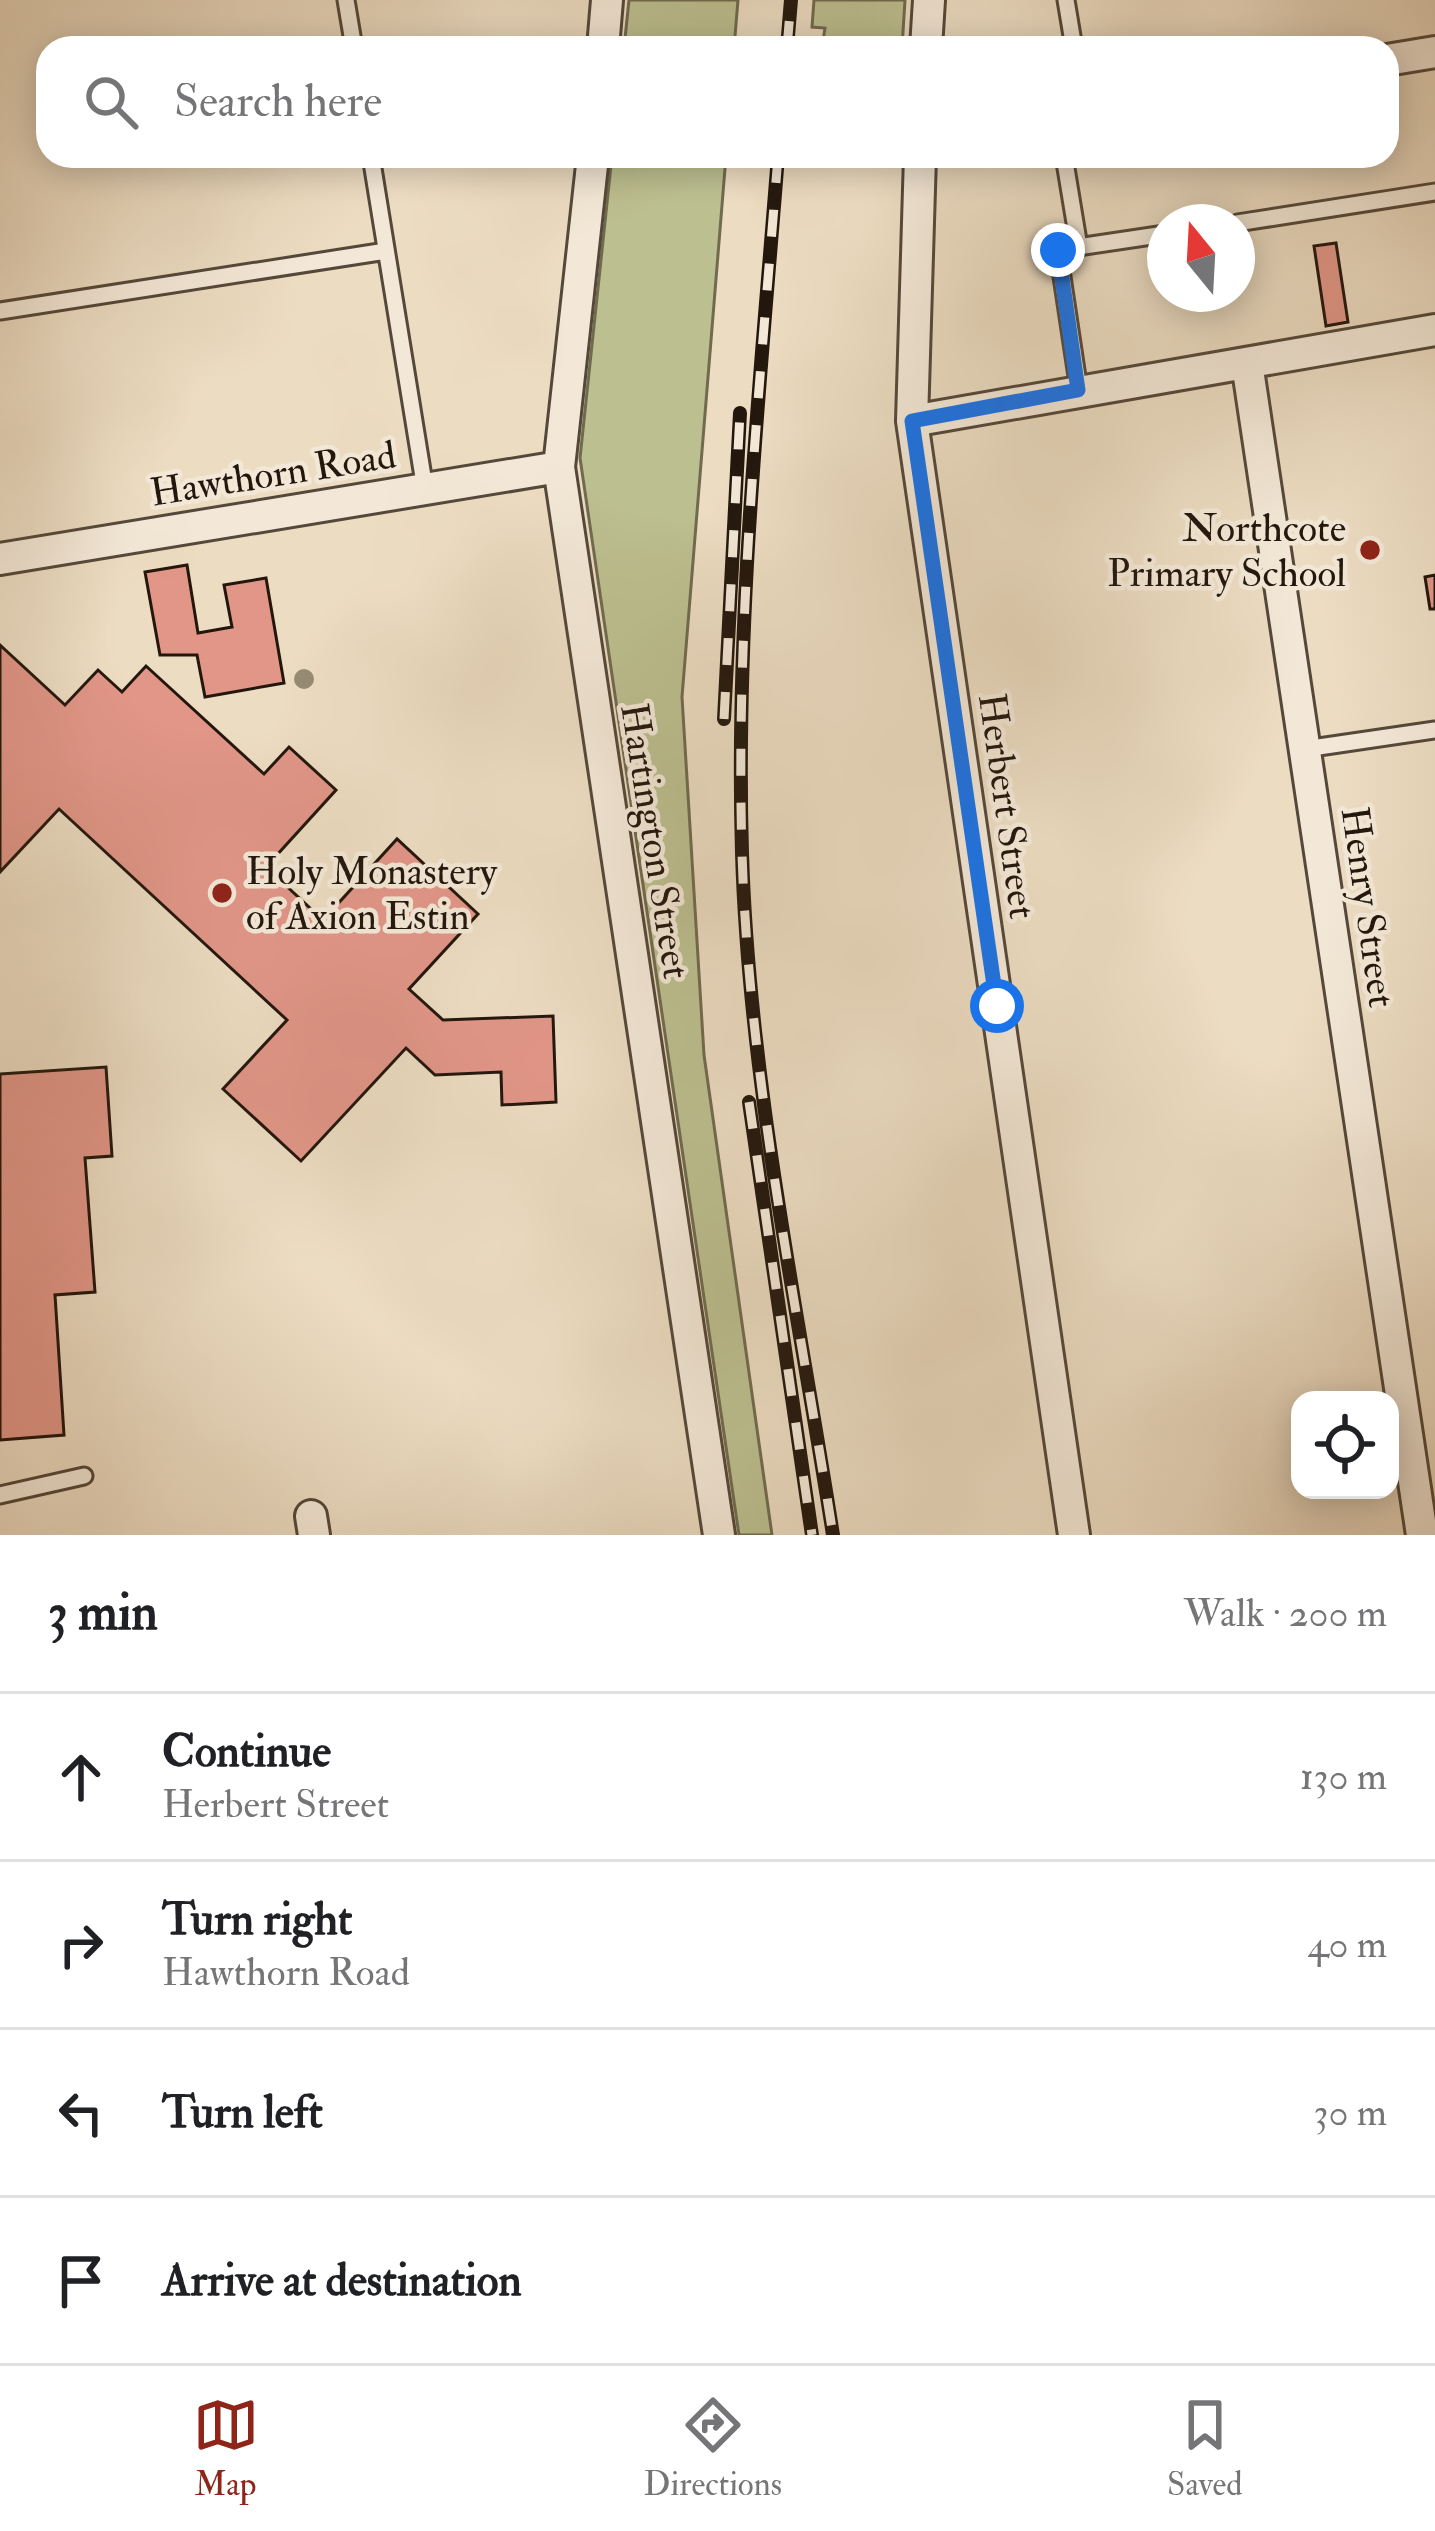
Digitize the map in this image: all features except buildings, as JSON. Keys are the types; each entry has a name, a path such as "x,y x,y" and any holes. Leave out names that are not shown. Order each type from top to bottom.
{"street":[{"path":"604,36 607,0"},
{"path":"927,36 929,0"},
{"path":"1399,58 1435,52"},
{"name":"Hartington Street","path":"592,168 559,467 719,1535"},
{"name":"Herbert Street","path":"920,168 912,421 1075,1535"},
{"path":"912,421 1435,330"},
{"name":"Henry Street","path":"1247,363 1422,1535"},
{"name":"Hawthorn Road","path":"0,559 559,467"}],"lane":[{"path":"346,0 351,36"},
{"path":"1066,0 1072,36"},
{"path":"373,168 425,489"},
{"path":"1066,168 1079,247"},
{"path":"1255,220 1435,192"},
{"path":"1078,390 1058,250 1147,237"},
{"path":"0,311 386,251"},
{"path":"1305,748 1435,730"},
{"path":"0,1495 84,1476"}],"green space":[{"path":"629,0 738,0 735,36 625,36"},
{"path":"814,0 905,0 903,36 824,36 825,28 812,27"},
{"path":"611,168 725,168 682,697 704,1055 772,1535 739,1535 580,458"}],"railway":[{"path":"788,36 791,0"},
{"path":"777,168 746,591 742,853 746,939 765,1110 833,1535"},
{"path":"724,719 740,413"},
{"path":"749,1102 812,1535"}],"place":[{"name":"Northcote Primary School","path":"1370,550"},
{"name":"Holy Monastery of Axion Estin","path":"222,893"}],"route":[{"path":"997,1006 912,421 1078,390 1058,250"}]}
